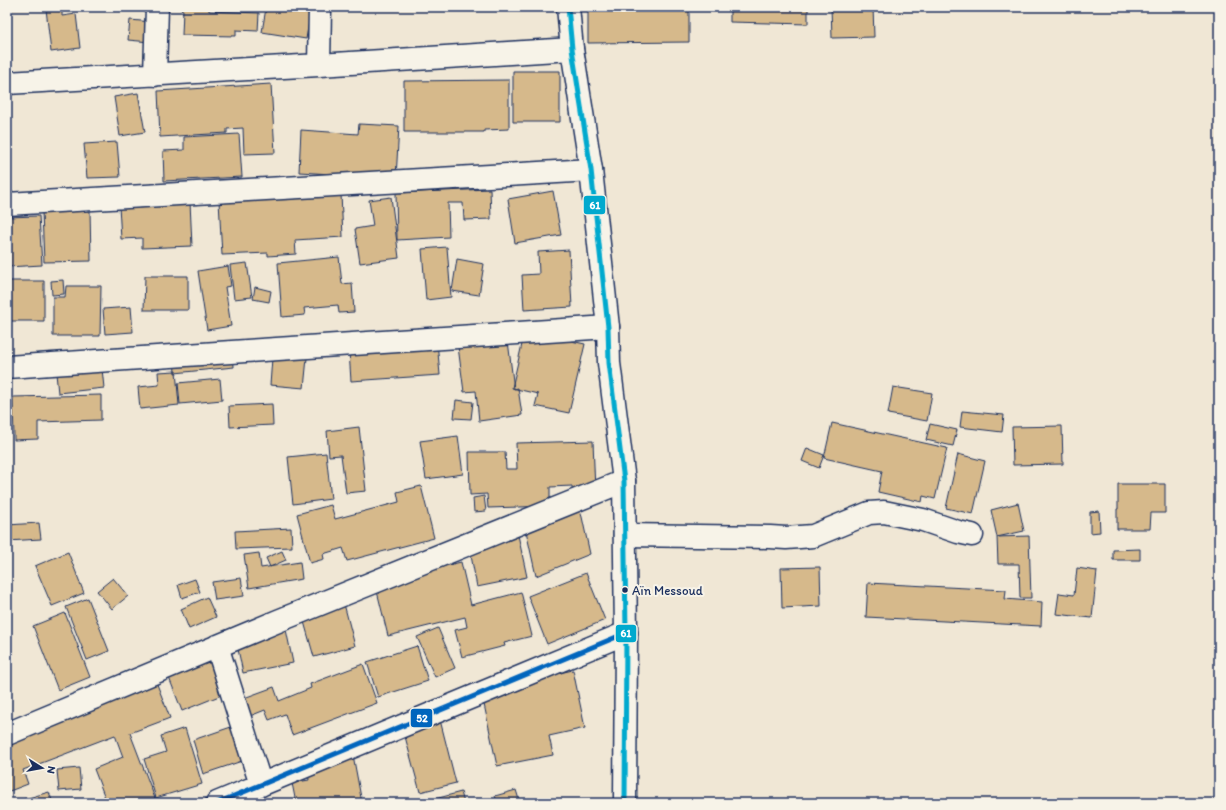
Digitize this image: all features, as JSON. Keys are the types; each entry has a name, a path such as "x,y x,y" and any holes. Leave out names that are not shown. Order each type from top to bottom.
{"street":[{"path":"155,75 157,7"},
{"path":"319,66 320,7"},
{"path":"568,7 572,49 591,170 608,327 610,363 624,482 626,633 625,803"},
{"path":"7,83 319,66 572,49"},
{"path":"7,204 591,170"},
{"path":"7,367 608,327"},
{"path":"7,734 218,646 624,482"},
{"path":"625,535 786,538 813,536 869,513 884,512 923,520 958,532 972,535"},
{"path":"217,803 626,633"},
{"path":"218,646 261,785"}],"building":[{"path":"62,7 62,16 76,14 80,48 51,52 46,9"},
{"path":"181,7 209,7 209,11 259,13 258,31 236,30 236,36 182,35 183,10 181,10"},
{"path":"277,7 302,7 311,9 306,39 262,32 266,8 277,9"},
{"path":"588,7 689,7 689,42 588,43"},
{"path":"730,7 808,7 808,24 730,22"},
{"path":"831,7 873,7 874,37 832,38"},
{"path":"130,20 152,22 150,42 128,40"},
{"path":"513,71 560,71 560,122 513,122"},
{"path":"509,80 509,129 484,130 484,132 404,132 404,81"},
{"path":"271,84 275,153 244,154 243,128 227,129 227,133 160,137 158,91"},
{"path":"138,93 145,132 120,136 114,97"},
{"path":"359,124 399,126 396,178 299,172 301,130 358,134"},
{"path":"239,134 242,177 164,181 163,151 184,150 184,137"},
{"path":"117,142 120,177 87,178 84,144"},
{"path":"490,189 491,219 464,220 463,203 448,203 449,237 397,240 396,193"},
{"path":"553,191 561,235 515,243 508,199"},
{"path":"341,194 343,237 295,240 296,254 268,256 268,253 222,255 219,201"},
{"path":"391,197 399,258 360,263 355,229 373,226 369,200"},
{"path":"190,202 192,246 142,248 142,238 121,239 119,206"},
{"path":"90,210 91,261 44,262 42,212"},
{"path":"39,216 42,265 7,267 7,217"},
{"path":"447,247 451,297 426,300 422,249"},
{"path":"569,250 572,307 524,310 522,275 539,274 538,252"},
{"path":"339,257 342,284 352,283 354,312 339,313 338,305 304,308 305,315 282,317 278,263"},
{"path":"457,259 484,264 479,295 452,291"},
{"path":"247,263 252,297 234,299 230,265"},
{"path":"228,266 231,286 225,287 231,326 207,330 198,271"},
{"path":"145,276 188,276 188,310 144,310"},
{"path":"63,280 64,294 52,295 51,281"},
{"path":"7,281 44,281 44,321 7,321"},
{"path":"66,286 101,286 100,336 53,336 53,297 65,297"},
{"path":"255,287 271,291 269,302 253,299"},
{"path":"131,307 133,332 105,334 103,309"},
{"path":"436,330 440,375 351,381 348,336"},
{"path":"525,331 585,344 569,413 535,406 538,394 512,388"},
{"path":"507,333 514,389 518,388 522,415 479,421 476,391 464,392 457,339"},
{"path":"273,345 308,348 304,388 270,385"},
{"path":"233,351 234,367 175,373 174,356"},
{"path":"101,359 104,388 58,393 55,364"},
{"path":"176,371 179,405 140,409 138,387 159,385 158,372"},
{"path":"220,379 222,400 180,404 178,383"},
{"path":"893,387 932,393 927,421 888,414"},
{"path":"101,395 101,420 38,422 38,439 14,440 13,397"},
{"path":"456,400 473,402 471,419 454,418"},
{"path":"272,404 273,425 230,427 229,406"},
{"path":"962,411 1004,415 1002,432 960,427"},
{"path":"832,423 947,448 935,499 923,496 922,502 878,492 882,471 824,458"},
{"path":"930,424 957,430 953,446 926,440"},
{"path":"1062,426 1063,464 1013,465 1012,427"},
{"path":"359,427 366,491 346,493 341,455 329,456 327,431"},
{"path":"458,436 463,474 426,479 420,441"},
{"path":"593,441 595,491 572,491 572,486 550,487 550,506 488,508 487,494 470,495 469,452 505,452 506,469 517,469 516,443"},
{"path":"807,448 824,455 819,468 802,461"},
{"path":"326,453 331,499 293,504 288,457"},
{"path":"958,454 985,461 973,514 946,508"},
{"path":"1118,484 1165,484 1165,513 1151,513 1150,529 1117,529"},
{"path":"421,486 434,538 347,561 343,548 323,554 324,559 310,563 297,514 331,505 335,519 399,502 397,492"},
{"path":"484,496 486,511 474,512 473,498"},
{"path":"1018,503 1024,531 997,537 991,510"},
{"path":"580,511 590,554 536,576 526,531"},
{"path":"1099,511 1100,532 1090,533 1090,512"},
{"path":"39,523 41,539 7,541 7,525"},
{"path":"291,528 292,547 236,549 235,531"},
{"path":"518,535 527,577 477,587 469,545"},
{"path":"1029,536 1031,598 1020,598 1019,564 998,564 997,537"},
{"path":"1140,549 1140,560 1113,560 1113,550"},
{"path":"282,551 286,560 270,567 266,558"},
{"path":"68,552 84,593 52,606 35,566"},
{"path":"259,553 261,568 300,562 302,579 249,588 244,555"},
{"path":"461,562 471,605 521,592 532,636 504,643 505,646 462,657 455,630 467,627 465,617 388,636 375,583"},
{"path":"820,567 821,606 782,608 781,568"},
{"path":"1077,568 1097,571 1092,618 1056,614 1059,593 1074,595"},
{"path":"586,573 605,620 547,644 528,596"},
{"path":"113,578 128,596 112,609 97,591"},
{"path":"241,578 244,596 215,600 212,582"},
{"path":"195,579 200,592 182,598 178,585"},
{"path":"868,583 1006,590 1005,599 1042,602 1041,626 866,617"},
{"path":"207,597 216,617 189,629 181,609"},
{"path":"88,598 109,651 87,660 66,607"},
{"path":"343,600 355,646 314,657 301,611"},
{"path":"65,613 90,677 58,690 33,626"},
{"path":"284,620 293,663 243,673 234,630"},
{"path":"438,628 455,668 435,677 417,637"},
{"path":"417,646 428,681 378,697 367,662"},
{"path":"208,653 224,694 182,711 166,670"},
{"path":"363,664 377,703 292,735 285,714 269,720 265,710 250,716 244,698 274,687 279,701 311,688 310,684"},
{"path":"573,670 585,728 549,736 553,755 497,766 481,690"},
{"path":"155,679 170,718 130,733 156,801 150,803 107,803 94,769 123,757 115,735 23,770 28,784 7,792 7,731"},
{"path":"437,708 456,783 420,792 400,718"},
{"path":"234,726 245,760 203,774 193,740"},
{"path":"185,728 202,784 156,798 144,759 166,752 161,736"},
{"path":"353,755 362,803 296,803 292,783 309,780 307,764"},
{"path":"79,768 81,789 59,791 57,770"},
{"path":"516,790 520,803 498,803 495,796"},
{"path":"49,792 53,803 11,803"},
{"path":"461,792 464,803 420,803"}],"transit line":[{"name":"61","path":"568,7 572,49 591,170 608,327 609,363 624,481 626,633 625,803"},
{"name":"52","path":"217,803 626,633"}],"place":[{"name":"Aïn Messoud","path":"625,590"}]}
